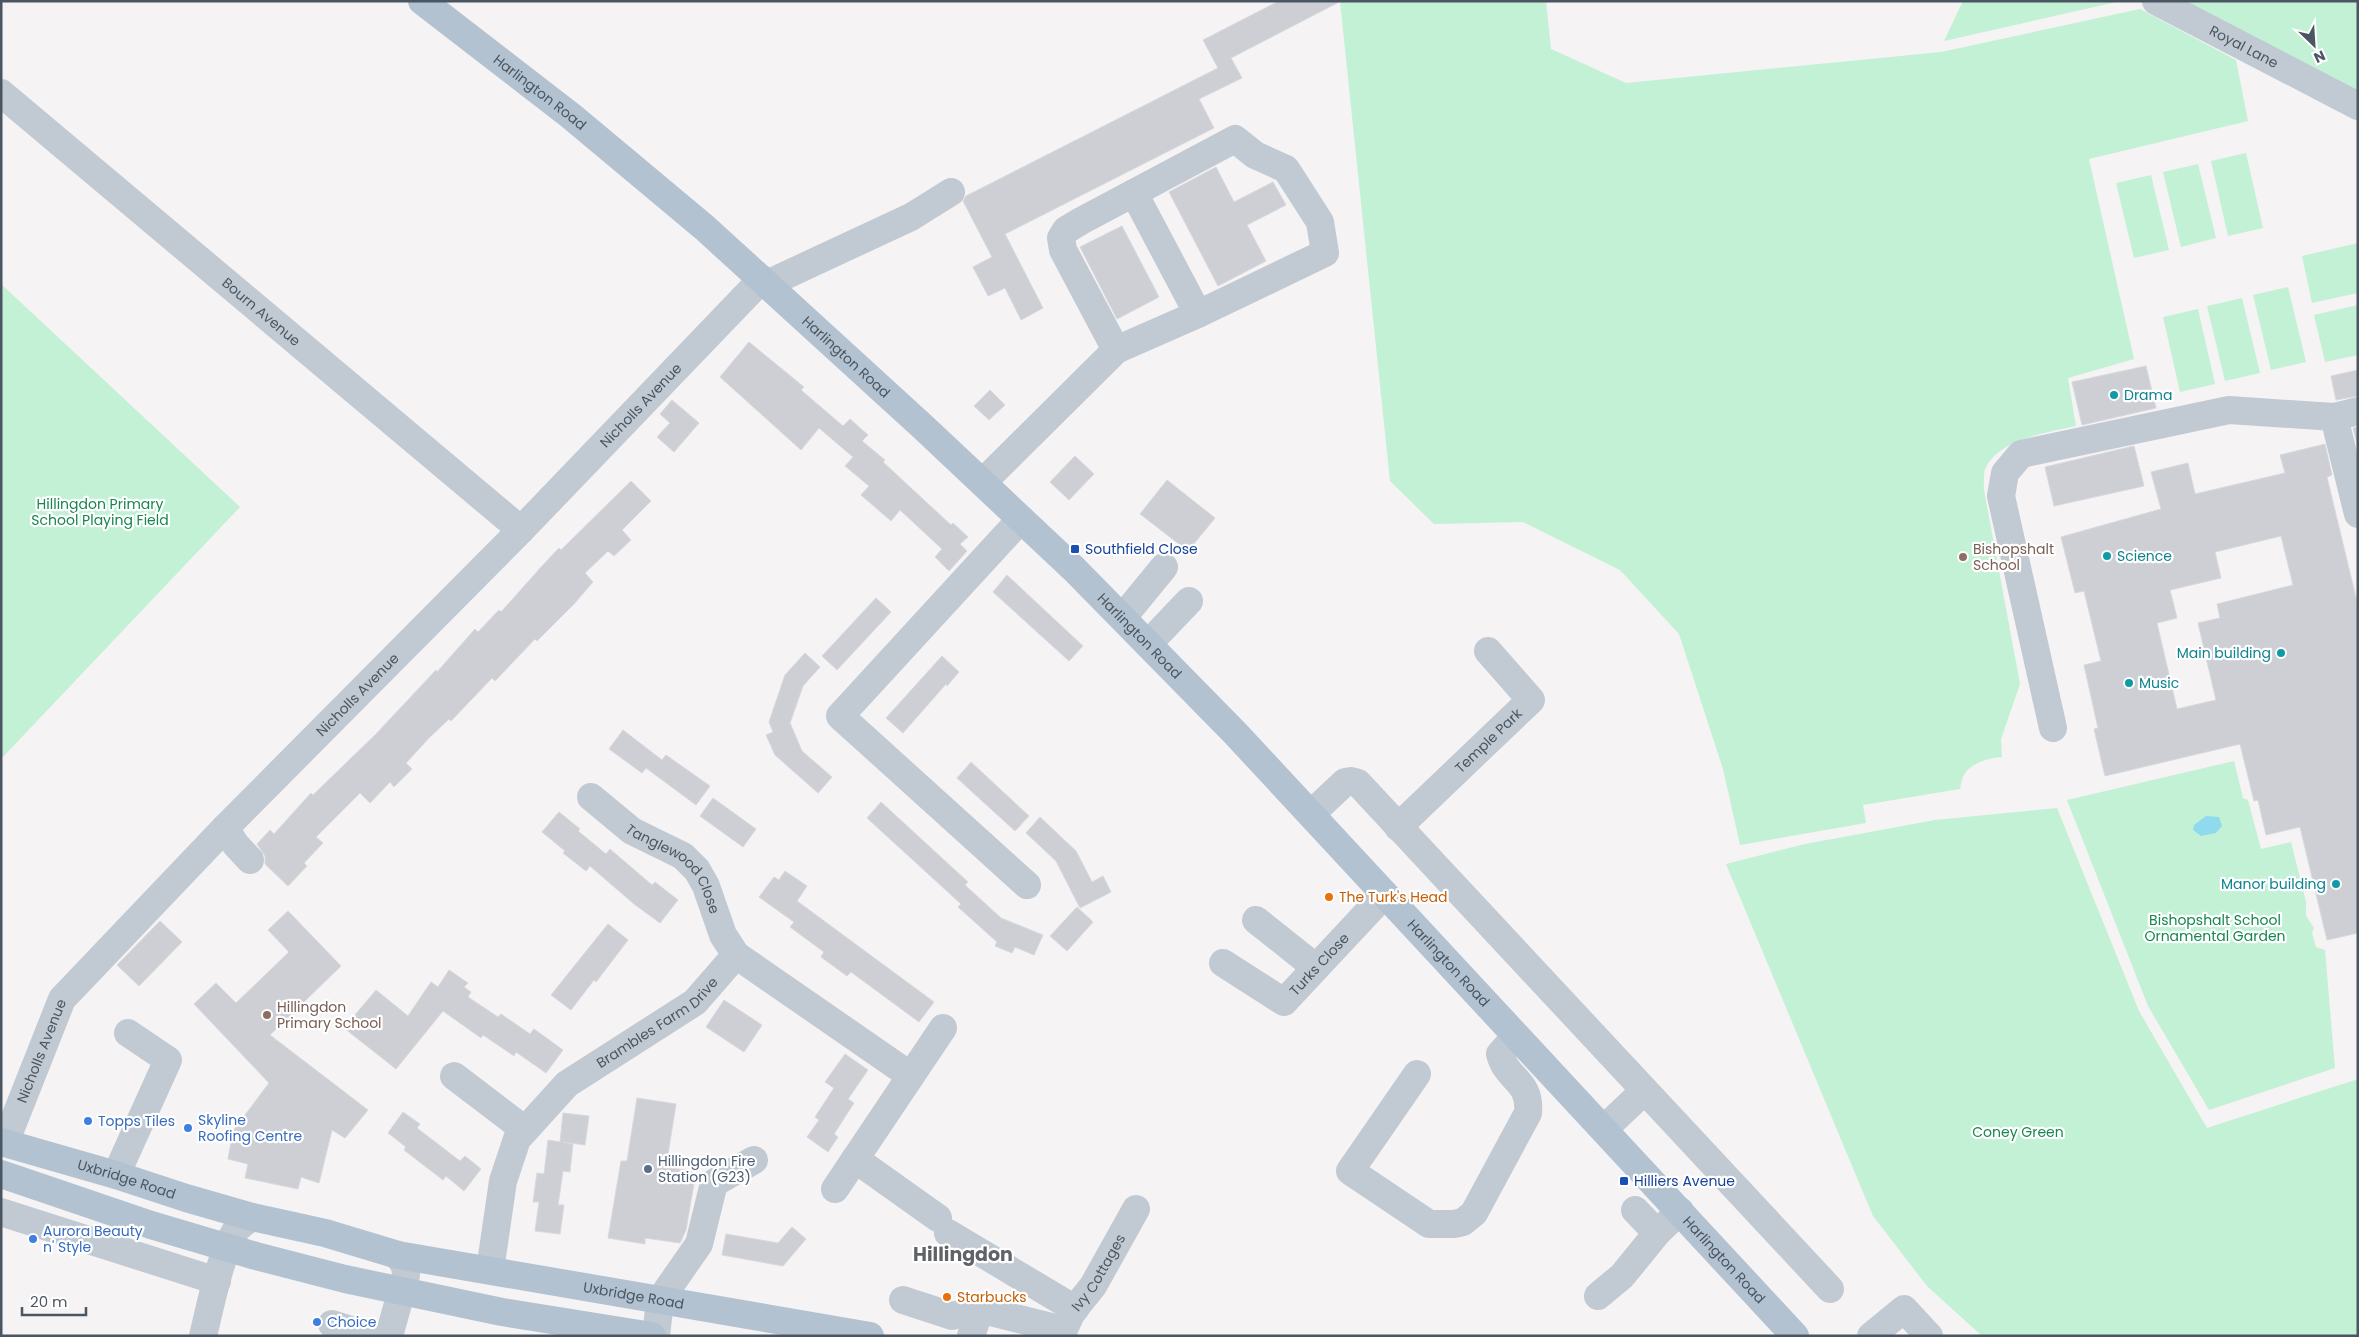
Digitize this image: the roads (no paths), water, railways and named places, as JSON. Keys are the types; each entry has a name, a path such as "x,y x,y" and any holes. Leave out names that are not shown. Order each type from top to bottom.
{"main road":[{"name":"Harlington Road","path":"422,1 571,116 706,228 983,482 1123,617 1311,814 1384,895 1795,1336"},
{"name":"Uxbridge Road","path":"5,1132 171,1194 252,1217 325,1233 398,1255 870,1336"},
{"path":"1,1174 151,1225 228,1248 402,1292 502,1312 654,1336"}],"street":[{"name":"Royal Lane","path":"2156,1 2358,106"},
{"name":"Bourn Avenue","path":"1,93 521,530"},
{"path":"983,482 1116,350 1198,314 1325,253 1320,222 1286,169 1255,155 1235,139 1066,230 1061,238 1063,250 1116,350"},
{"path":"764,281 911,217 952,192"},
{"path":"1134,193 1198,314"},
{"name":"Nicholls Avenue","path":"5,1132 62,999 224,828 521,530 764,281"},
{"path":"2053,728 2001,496 2005,473 2021,454 2229,410 2346,414 2358,514"},
{"path":"1021,519 840,716 1027,885"},
{"path":"1123,617 1164,567"},
{"path":"1148,644 1189,601"},
{"name":"Temple Park","path":"1398,827 1531,700 1488,651"},
{"path":"1311,814 1345,782 1358,783 1830,1289"},
{"name":"Tanglewood Close","path":"591,797 632,831 683,856 697,870 706,886 723,935 736,955"},
{"path":"224,828 250,860"},
{"name":"Turks Close","path":"1223,962 1284,1002 1384,895"},
{"path":"1256,920 1315,967"},
{"path":"736,955 911,1076"},
{"name":"Brambles Farm Drive","path":"490,1270 502,1181 517,1139 567,1084 695,1002 736,955"},
{"path":"835,1188 943,1028"},
{"path":"116,1175 168,1060 128,1033"},
{"path":"1417,1074 1350,1171 1429,1224 1454,1224 1470,1218 1474,1213 1524,1124 1528,1113 1528,1094 1507,1070 1500,1054 1516,1037"},
{"path":"454,1076 525,1130"},
{"path":"1604,1129 1644,1091"},
{"path":"855,1159 943,1226 1067,1325"},
{"path":"654,1336 660,1300 699,1244 714,1183 754,1160"},
{"name":"Ivy Cottages","path":"1067,1325 1093,1286 1136,1209"},
{"path":"1635,1210 1657,1233"},
{"path":"1598,1296 1622,1276 1657,1233 1680,1211"},
{"path":"1,1212 217,1281"},
{"path":"203,1336 217,1281 228,1248 236,1231 252,1217"},
{"path":"389,1336 406,1275 405,1266 398,1255"},
{"path":"904,1300 952,1316 980,1309 1067,1325"},
{"path":"971,1336 980,1309"},
{"path":"1871,1336 1904,1309 1929,1336"},
{"path":"332,1324 370,1336"}],"water":[{"path":"2206,816 2219,817 2222,826 2216,833 2201,836 2193,830 2194,825"}],"place":[{"name":"Drama","path":"2114,395"},
{"name":"Southfield Close","path":"1075,549"},
{"name":"Science","path":"2107,556"},
{"name":"Bishopshalt School","path":"1963,557"},
{"name":"Main building","path":"2281,653"},
{"name":"Music","path":"2129,683"},
{"name":"Manor building","path":"2336,884"},
{"name":"The Turk's Head","path":"1329,897"},
{"name":"Hillingdon Primary School","path":"267,1015"},
{"name":"Topps Tiles","path":"88,1121"},
{"name":"Skyline Roofing Centre","path":"188,1128"},
{"name":"Hillingdon Fire Station (G23)","path":"648,1169"},
{"name":"Hilliers Avenue","path":"1624,1181"},
{"name":"Aurora Beauty n' Style","path":"33,1239"},
{"name":"Starbucks","path":"947,1297"},
{"name":"Choice","path":"317,1322"}],"district":[{"name":"Hillingdon","path":"963,1254"}],"park label":[{"name":"Hillingdon Primary School Playing Field","path":"100,512"},
{"name":"Bishopshalt School Ornamental Garden","path":"2215,928"},
{"name":"Coney Green","path":"2018,1132"}]}
